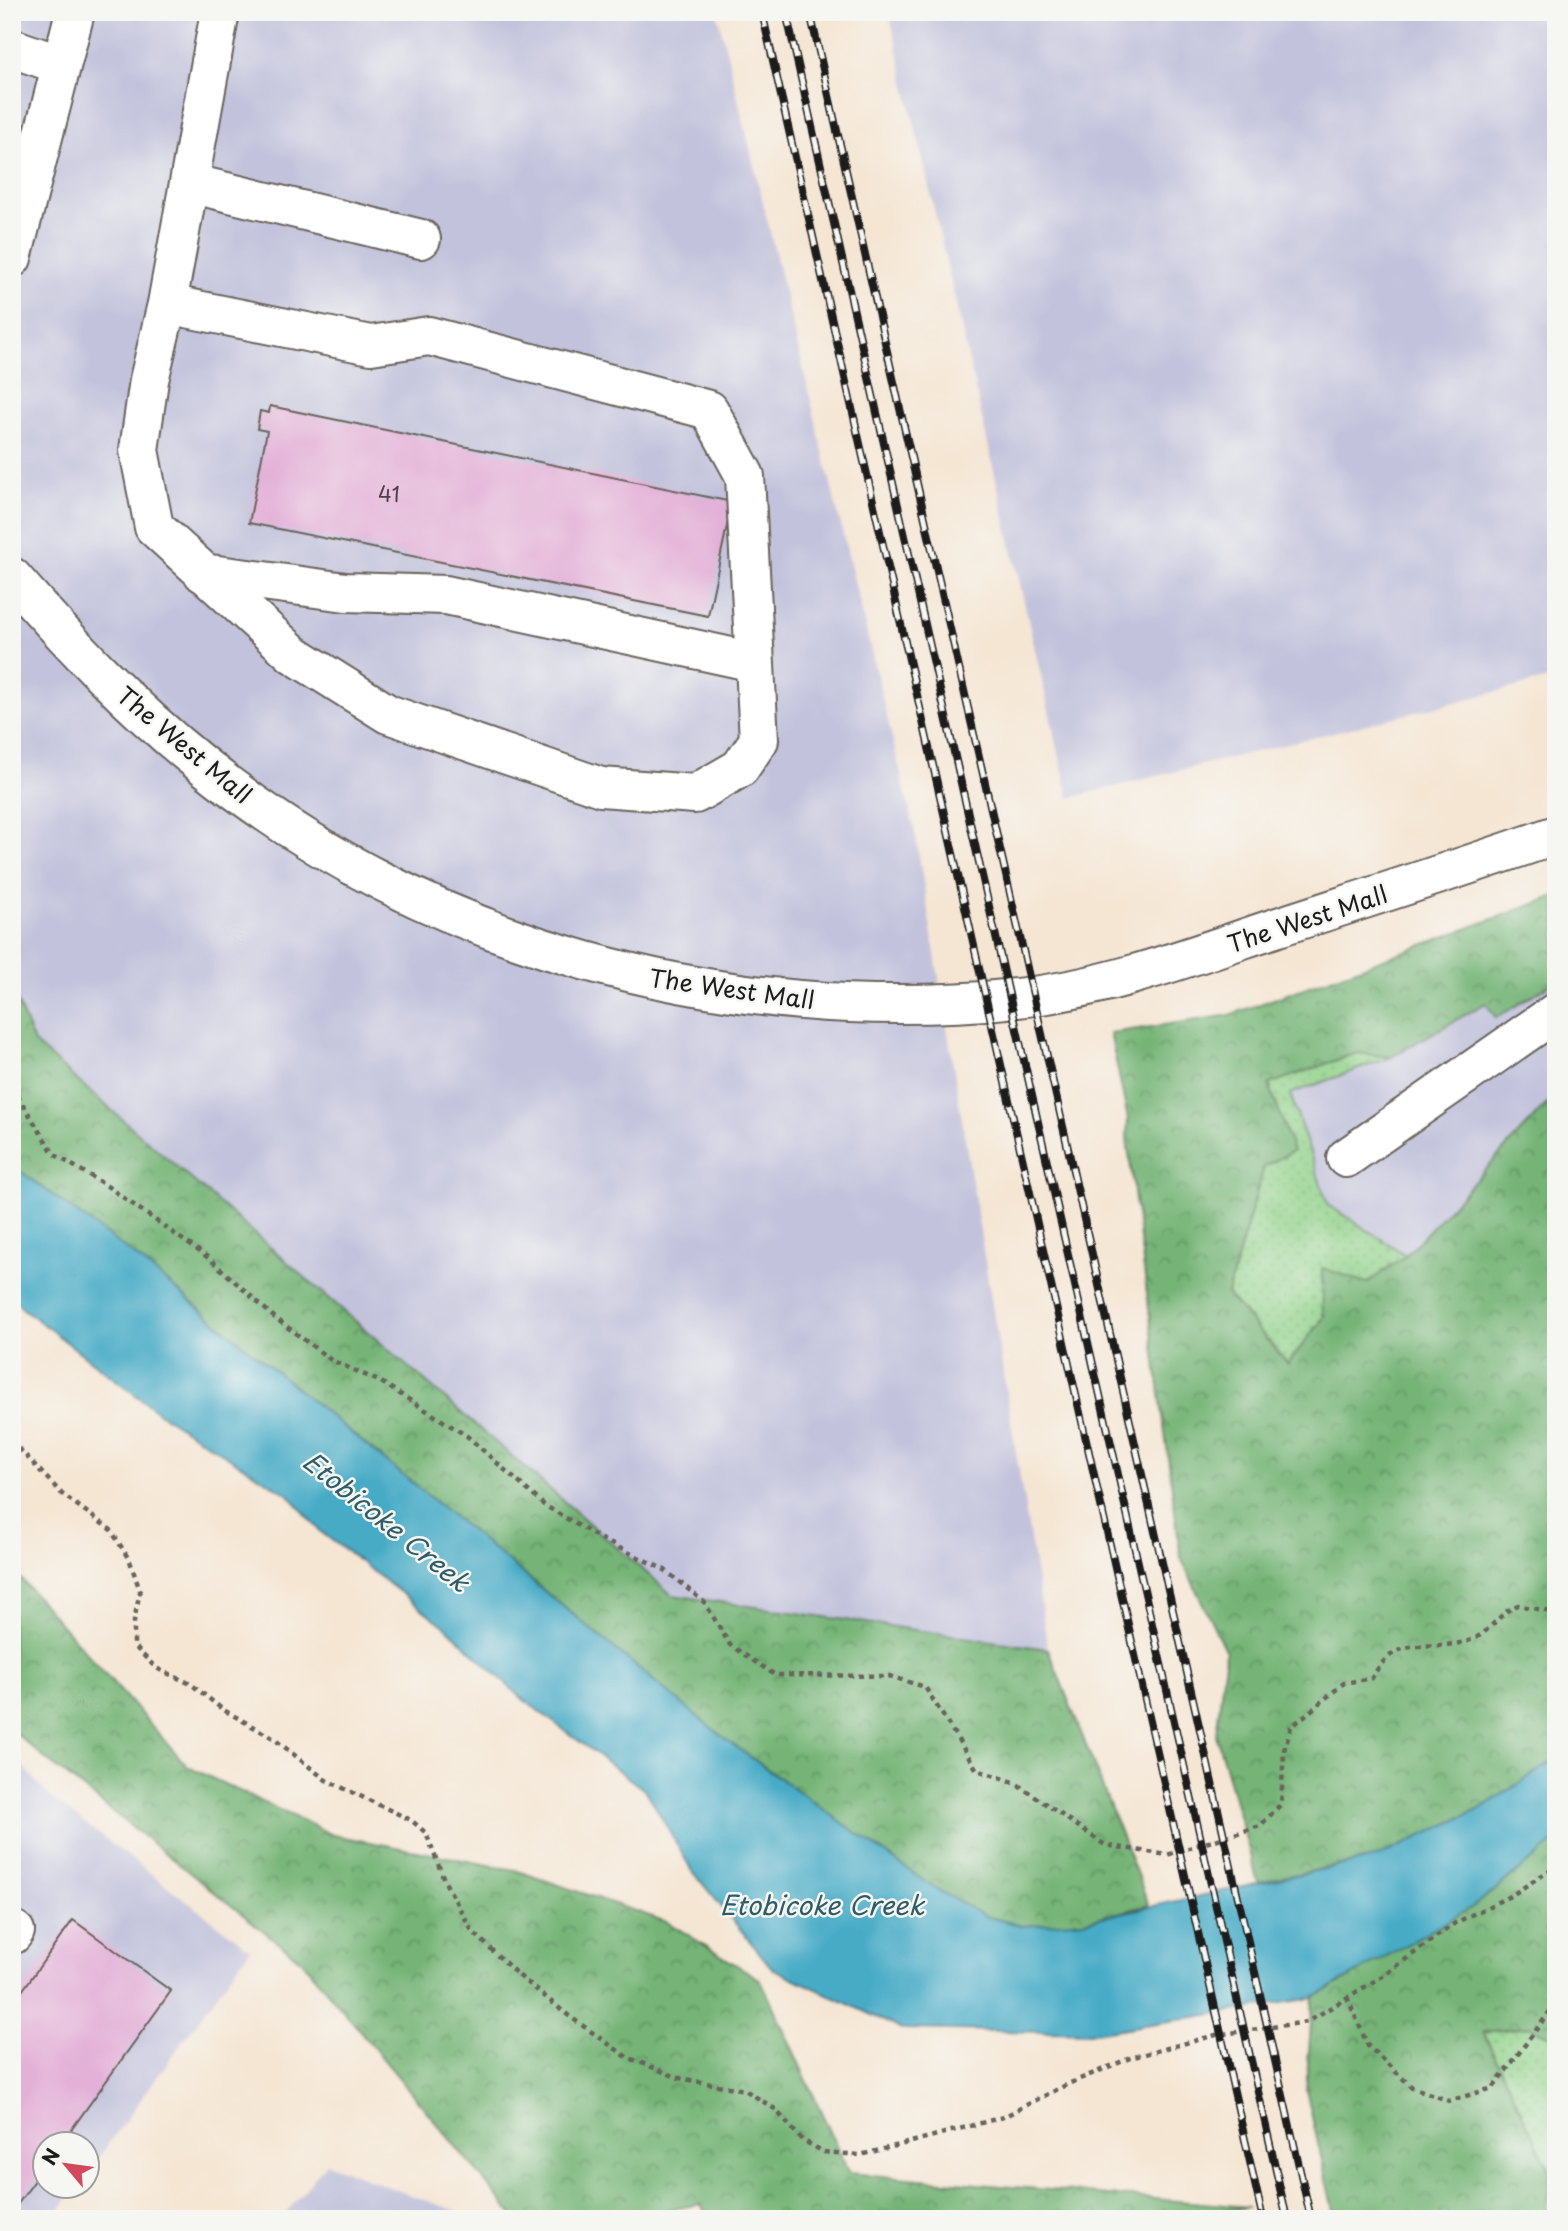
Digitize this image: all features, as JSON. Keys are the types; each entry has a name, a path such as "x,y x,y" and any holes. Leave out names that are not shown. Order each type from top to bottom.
{"main road":[{"path":"12,258 75,12"},
{"path":"167,304 371,345 429,336 709,410 745,476 759,740 740,768 695,794 601,787 388,714 293,654 154,527 139,450 149,380 167,304 220,12"},
{"path":"12,48 61,65"},
{"path":"189,183 421,239"},
{"path":"203,573 346,592 446,595 754,662"},
{"name":"The West Mall","path":"12,577 104,676 200,763 330,852 449,914 527,945 646,977 811,1000 893,1004 1019,998 1141,973 1556,835"},
{"path":"1346,1158 1556,1012"}],"path":[{"path":"12,1087 54,1154 107,1186 210,1259 274,1317 331,1360 381,1382 467,1436 544,1505 601,1539 665,1570 705,1603 730,1645 775,1675 889,1676 925,1687 977,1770 1014,1782 1105,1845 1167,1855 1260,1826 1281,1804 1284,1750 1291,1727 1344,1683 1372,1678 1381,1662 1414,1644 1469,1641 1485,1634 1495,1619 1518,1605 1531,1605 1556,1613"},
{"path":"12,1441 62,1494 111,1530 130,1561 140,1591 134,1621 135,1646 156,1668 191,1684 222,1709 273,1738 326,1780 411,1820 426,1833 446,1882 472,1931 517,1974 569,2016 627,2056 679,2078 744,2090 775,2109 802,2140 824,2152 860,2155 1003,2117 1068,2084 1130,2059 1216,2035 1307,2022 1386,1974 1455,1923 1512,1895 1556,1866"},
{"path":"1347,1997 1368,2046 1412,2087 1449,2101 1493,2088 1556,2003"}],"shaded area":[{"path":"12,12 717,12 916,837 1048,1649 672,1595 34,1043 12,989"},
{"path":"889,12 1556,12 1556,677 1069,798"},
{"path":"1556,981 1556,1094 1406,1255 1328,1205 1290,1094 1391,1056 1487,1003 1496,1017"},
{"path":"12,1754 50,1797 250,1949 102,2153 102,2130 32,2130 32,2200 67,2200 53,2219 12,2219"},
{"path":"326,2163 407,2194 481,2219 281,2219"}],"green space":[{"path":"1556,896 1556,981 1496,1018 1486,1003 1391,1057 1357,1053 1269,1084 1293,1151 1264,1167 1227,1294 1288,1364 1323,1319 1322,1268 1367,1283 1406,1255 1556,1094 1556,1759 1480,1809 1375,1858 1258,1882 1216,1735 1226,1652 1181,1558 1127,1138 1128,1119 1110,1033 1230,1015"},
{"path":"12,989 34,1043 672,1595 1048,1649 1149,1905 1085,1921 1023,1926 985,1916 931,1886 725,1739 134,1255 12,1165"},
{"path":"1357,1053 1391,1057 1290,1094 1328,1205 1406,1255 1323,1319 1287,1364 1227,1295 1264,1167 1268,1084"},
{"path":"12,1569 188,1767 333,1835 515,1870 667,1922 761,1980 849,2173 1248,2207 1168,2219 708,2219 701,2204 622,2219 516,2219 303,1962 12,1730"},
{"path":"1556,1841 1556,2038 1529,2027 1483,2032 1552,2175 1543,2219 1335,2219 1306,2090 1313,1998 1474,1906"},
{"path":"1529,2027 1556,2038 1556,2219 1543,2219 1551,2175 1483,2032"}],"water":[{"name":"Etobicoke Creek","path":"12,1165 134,1255 725,1739 931,1886 985,1916 1023,1926 1084,1921 1375,1858 1480,1809 1556,1759 1556,1841 1474,1906 1313,1998 1095,2033 901,2029 772,1968 692,1871 647,1792 520,1697 447,1628 321,1532 289,1495 163,1416 22,1308 12,1297"}],"building":[{"path":"270,406 732,502 708,616 249,523 267,431 257,429 260,411 269,413"},
{"path":"73,1920 171,1991 71,2130 32,2130 32,2184 12,2212 12,2005"}],"railway":[{"path":"762,12 1263,2219"},
{"path":"786,12 1287,2219"},
{"path":"810,12 1311,2219"}]}
